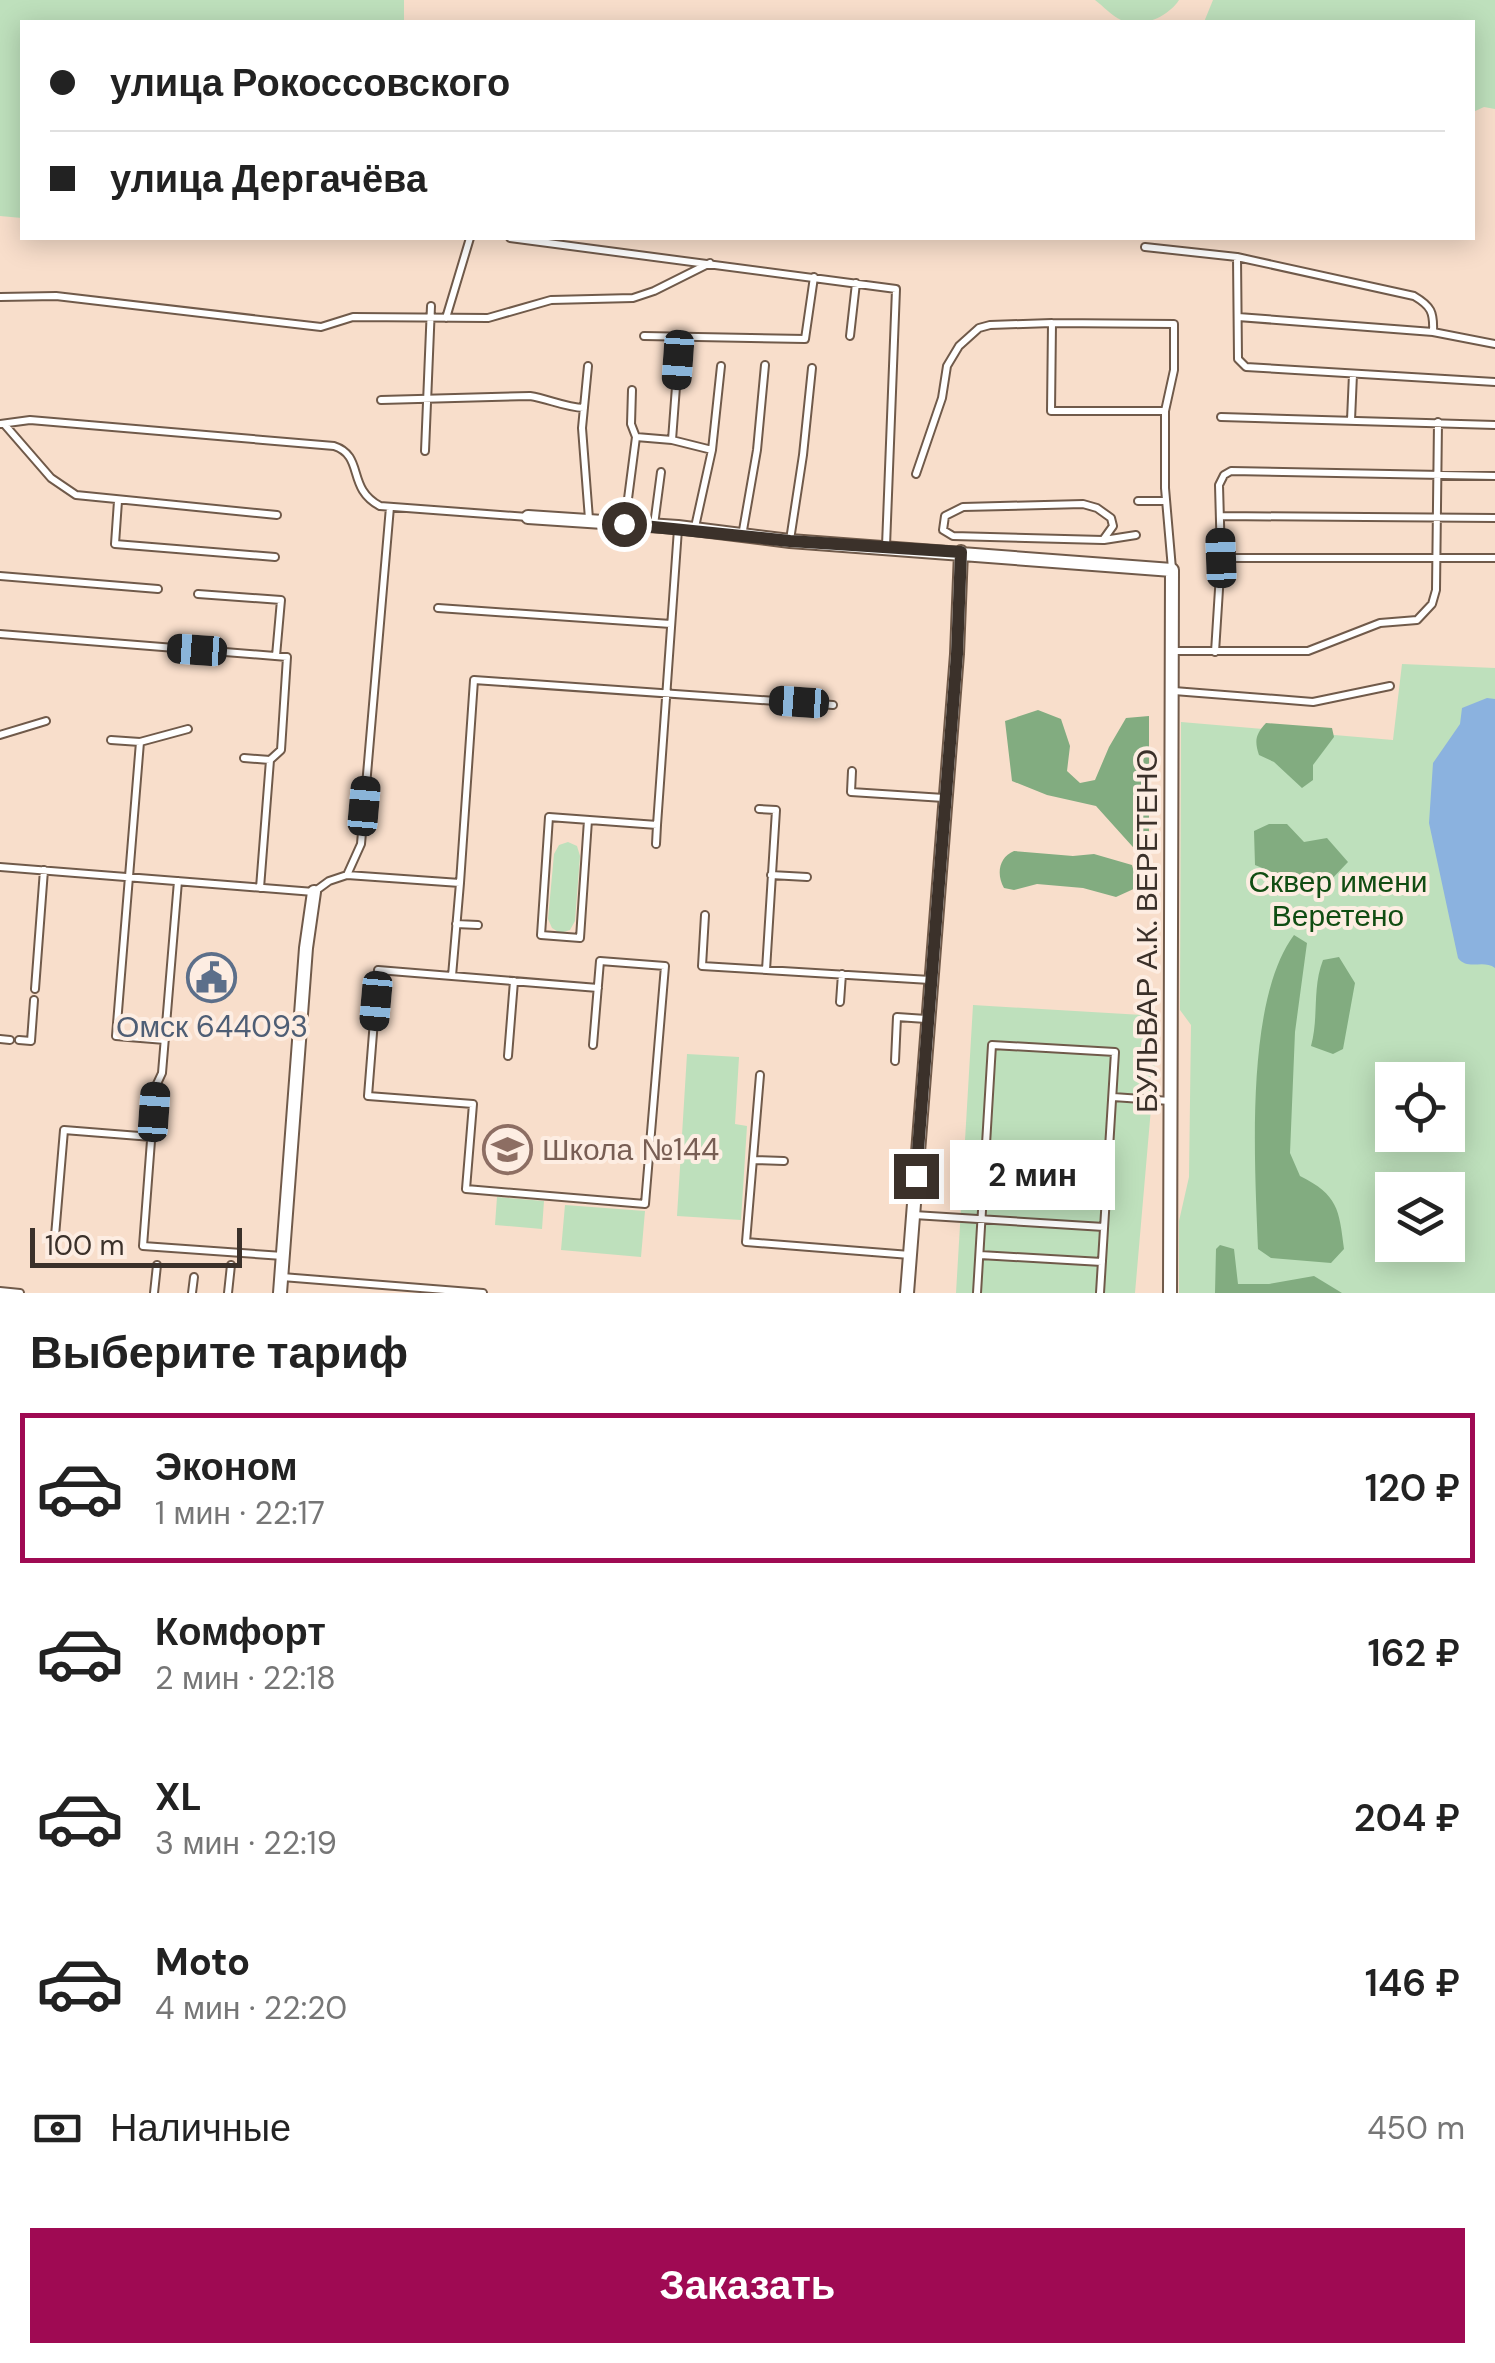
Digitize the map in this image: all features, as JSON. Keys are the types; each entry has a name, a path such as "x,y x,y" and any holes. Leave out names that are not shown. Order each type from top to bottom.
{"street":[{"path":"528,517 1172,570"},
{"path":"908,1293 945,798 956,552"},
{"name":"БУЛЬВАР А.К. ВЕРЕТЕНО","path":"1170,1293 1172,570"},
{"path":"280,1293 306,948 314,892"}],"lane":[{"path":"446,318 469,240"},
{"path":"525,240 896,289 886,546"},
{"path":"1145,247 1237,256 1414,296 1429,305 1434,314 1433,332"},
{"path":"1237,256 1238,359 1246,367 1495,382"},
{"path":"0,297 56,296 322,328 353,317 488,318 552,300 632,298 710,264"},
{"path":"644,336 805,338 814,277"},
{"path":"850,336 856,283"},
{"path":"425,451 431,306"},
{"path":"1238,317 1433,332 1495,344"},
{"path":"1052,323 1051,411 1164,411"},
{"path":"916,474 942,398 947,366 966,338 990,325 1174,324 1174,370 1164,411 1172,570"},
{"path":"672,440 678,360"},
{"path":"742,536 757,450 765,365"},
{"path":"588,366 582,428 589,521"},
{"path":"694,529 712,450 721,366"},
{"path":"790,541 812,368"},
{"path":"1351,420 1353,374"},
{"path":"624,524 636,438 631,424 632,390"},
{"path":"382,400 530,396 584,408"},
{"path":"1221,417 1495,425"},
{"path":"3,425 30,420 334,446 345,449 352,458 366,499 380,506 528,517"},
{"path":"1173,651 1308,651 1380,623 1417,620 1432,604 1436,590 1438,422"},
{"path":"3,425 51,478 76,495 277,515"},
{"path":"636,438 672,440 712,450"},
{"path":"1216,652 1221,558 1218,485 1224,474 1231,471 1495,476"},
{"path":"654,526 661,472"},
{"path":"1138,502 1166,501"},
{"path":"118,502 115,544 275,557"},
{"path":"1102,540 1110,534 1111,518 1083,504 963,507 945,516 943,530 953,536 1102,540 1136,534"},
{"path":"347,875 361,844 390,507"},
{"path":"1220,516 1495,518"},
{"path":"656,844 678,528"},
{"path":"953,536 956,552"},
{"path":"1221,558 1495,558"},
{"path":"0,576 158,589"},
{"path":"198,594 281,600 276,656"},
{"path":"438,608 671,624"},
{"path":"0,634 287,657 281,750 270,760 260,888"},
{"path":"452,976 474,680 833,705"},
{"path":"1173,690 1313,702 1390,686"},
{"path":"0,735 46,721"},
{"path":"111,740 140,742 188,730"},
{"path":"140,742 116,1036 165,1040"},
{"path":"244,758 270,760"},
{"path":"852,771 851,792 945,798"},
{"path":"758,809 776,810 766,970"},
{"path":"588,820 580,938 541,935 549,817 657,825"},
{"path":"0,867 314,892 347,875 460,883"},
{"path":"35,989 44,870"},
{"path":"772,875 807,878"},
{"path":"178,881 162,1073 155,1088 144,1246 282,1256"},
{"path":"705,915 702,966 931,980"},
{"path":"456,924 478,925"},
{"path":"593,1045 598,988 600,960 665,966 645,1204 466,1189 473,1104 368,1096 378,970 598,988"},
{"path":"840,1002 842,974"},
{"path":"508,1056 514,981"},
{"path":"0,1039 30,1041 34,1000"},
{"path":"894,1061 897,1017 927,1019"},
{"path":"977,1293 992,1045 1115,1052 1100,1293"},
{"path":"760,1075 746,1242 910,1255"},
{"path":"1112,1097 1171,1101"},
{"path":"55,1236 64,1130 152,1137"},
{"path":"753,1160 784,1161"},
{"path":"913,1215 1104,1227"},
{"path":"980,1255 1102,1262"},
{"path":"154,1293 157,1265"},
{"path":"228,1293 231,1265"},
{"path":"192,1293 194,1277"},
{"path":"281,1277 483,1293"},
{"path":"0,1291 20,1293"}],"green space":[{"path":"0,0 404,0 404,20 20,20 20,218 0,216"},
{"path":"1095,0 1179,0 1150,20 1118,18"},
{"path":"1213,0 1495,0 1495,109 1484,107 1475,111 1475,20 1205,20"},
{"name":"Сквер имени Веретено","path":"1402,664 1495,668 1495,1293 1179,1293 1179,1221 1189,1177 1191,1025 1180,1010 1181,722 1393,740"},
{"path":"1038,710 1061,719 1070,746 1067,771 1080,783 1095,780 1126,718 1149,716 1149,856 1141,856 1096,806 1047,795 1012,781 1005,721"},
{"path":"1266,723 1332,728 1334,737 1313,765 1313,780 1302,788 1274,762 1259,755 1257,738"},
{"path":"1269,824 1287,824 1304,842 1327,838 1348,862 1327,884 1291,880 1255,865 1254,831"},
{"path":"568,842 577,846 580,856 575,921 570,930 560,933 548,919 554,854 559,845"},
{"path":"1014,851 1094,854 1132,865 1138,887 1116,897 1083,888 1037,884 1014,890 1004,888 1000,867"},
{"path":"1294,935 1307,943 1295,1032 1290,1153 1300,1176 1322,1190 1338,1213 1344,1249 1331,1263 1271,1258 1258,1249 1255,1131 1260,1042 1278,964"},
{"path":"1339,957 1355,983 1343,1049 1333,1054 1311,1046 1323,960"},
{"path":"973,1005 1159,1016 1135,1293 956,1293"},
{"path":"687,1054 739,1057 735,1124 747,1126 741,1220 677,1216"},
{"path":"497,1197 544,1201 542,1229 495,1225"},
{"path":"565,1205 645,1211 641,1257 561,1250"},
{"path":"1220,1245 1234,1249 1238,1284 1269,1284 1314,1276 1342,1293 1215,1293 1216,1249"}],"water":[{"path":"1487,698 1495,699 1495,968 1466,964 1458,958 1429,823 1433,763 1460,724 1462,708"}],"place":[{"name":"Омск 644093","path":"212,978"},
{"name":"Школа №144","path":"507,1150"}],"route":[{"path":"624,524 790,541 961,552 957,654 916,1176"}]}
